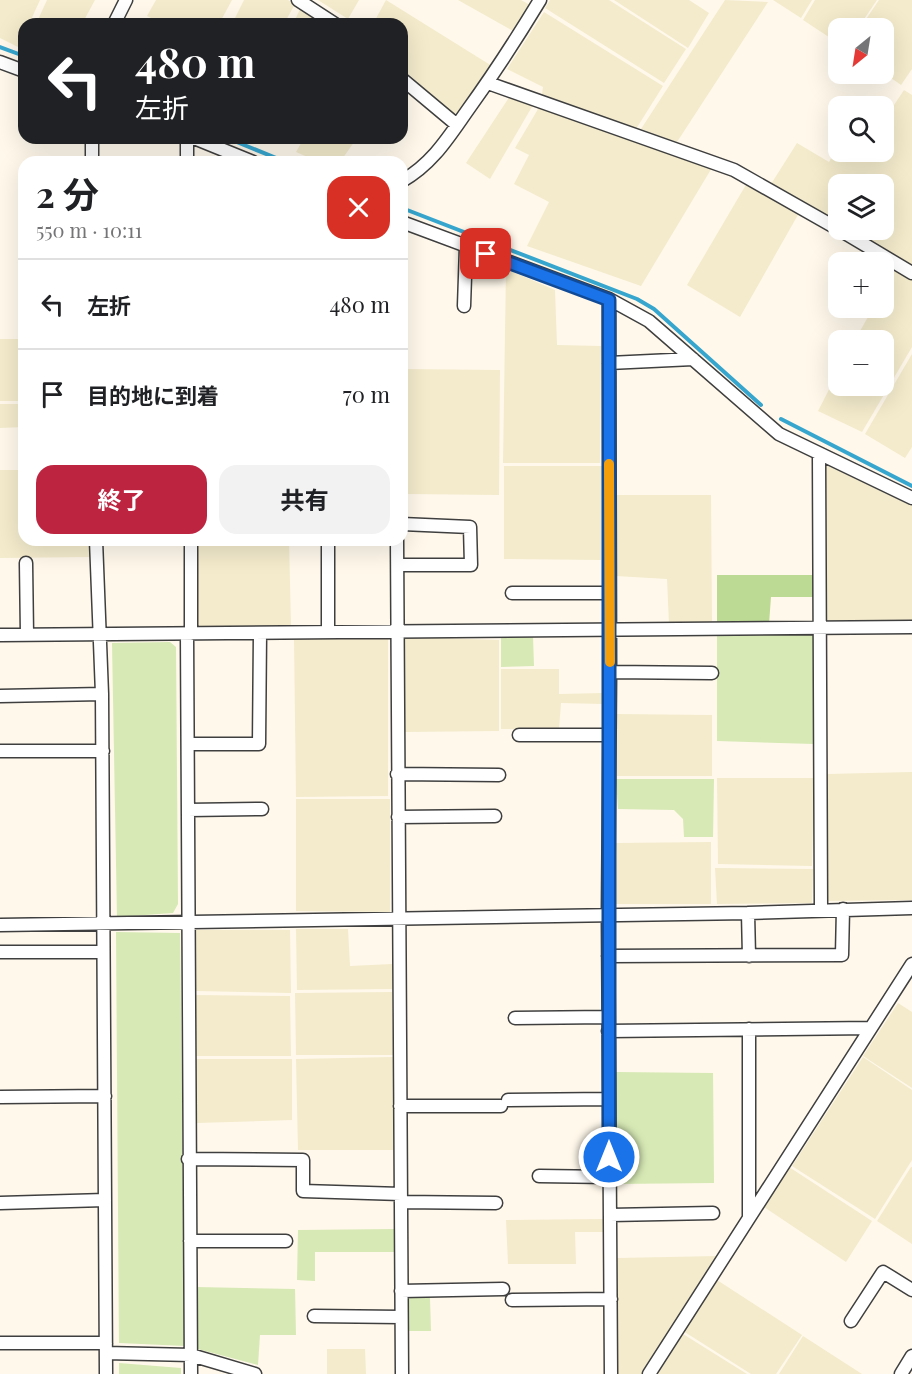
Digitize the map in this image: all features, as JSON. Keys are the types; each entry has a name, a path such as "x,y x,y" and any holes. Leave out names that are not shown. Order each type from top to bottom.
{"street":[{"path":"117,18 126,0"},
{"path":"298,0 326,18"},
{"path":"408,178 418,172 437,154 488,83 540,0"},
{"path":"0,62 18,69"},
{"path":"488,83 734,170 828,223"},
{"path":"408,84 457,125"},
{"path":"209,144 238,156"},
{"path":"408,224 609,300 649,321 765,423 819,455 912,498"},
{"path":"857,240 912,273"},
{"path":"464,306 466,247"},
{"path":"609,300 608,1031 611,1374"},
{"path":"609,363 693,359"},
{"path":"819,455 820,909"},
{"path":"398,565 471,565 470,526 408,524"},
{"path":"96,546 103,752 106,1374"},
{"path":"191,546 187,922 191,1374"},
{"path":"328,546 328,632"},
{"path":"397,546 402,1374"},
{"path":"26,563 27,635"},
{"path":"512,593 609,593"},
{"path":"0,635 912,627"},
{"path":"188,744 260,744 260,633"},
{"path":"610,672 712,673"},
{"path":"0,696 102,694"},
{"path":"519,735 609,735"},
{"path":"0,751 103,752"},
{"path":"397,774 499,775"},
{"path":"188,810 262,809"},
{"path":"398,817 495,816"},
{"path":"0,925 748,913 820,909 912,908"},
{"path":"608,956 842,955 843,909"},
{"path":"748,913 749,956"},
{"path":"0,952 103,952"},
{"path":"649,1374 912,964"},
{"path":"515,1018 608,1017"},
{"path":"608,1031 871,1028"},
{"path":"749,1029 749,1218"},
{"path":"0,1097 105,1096"},
{"path":"400,1106 609,1099"},
{"path":"188,1158 303,1160 303,1191 496,1203"},
{"path":"539,1176 610,1177"},
{"path":"0,1203 105,1200"},
{"path":"610,1215 713,1213"},
{"path":"190,1241 286,1241"},
{"path":"851,1321 883,1272 912,1290"},
{"path":"400,1291 502,1289"},
{"path":"512,1300 611,1299"},
{"path":"314,1316 400,1317"},
{"path":"0,1343 191,1355 255,1374"},
{"path":"901,1374 912,1356"}],"shaded area":[{"path":"0,0 40,0 32,18 18,18 18,47 0,38"},
{"path":"47,0 95,0 85,18 39,18"},
{"path":"156,0 232,0 222,18 151,18 147,16"},
{"path":"244,0 288,0 295,4 287,18 235,18"},
{"path":"318,0 359,0 346,18"},
{"path":"386,0 492,66 459,114 451,113 408,74 408,18 376,18"},
{"path":"458,0 521,0 530,5 515,32"},
{"path":"550,0 609,0 686,49 664,83 545,8"},
{"path":"614,0 689,0 709,13 688,48"},
{"path":"725,0 768,2 677,142 641,129"},
{"path":"773,0 812,0 801,18"},
{"path":"815,0 877,0 865,18 828,18 828,36 803,20"},
{"path":"879,0 912,0 912,69 901,85 894,80 894,18 867,18"},
{"path":"301,7 317,18 296,18"},
{"path":"544,12 663,86 636,129 542,94 543,87 507,69"},
{"path":"904,90 912,95 912,268 894,257 894,252 886,252 866,240 894,240 894,174 828,174 828,217 771,184 797,143 828,162 894,162 894,105"},
{"path":"510,96 533,105 490,179 466,163"},
{"path":"541,104 713,166 641,286 527,246 549,202 514,184 529,155 515,148"},
{"path":"301,144 353,144 344,156 305,156 296,152"},
{"path":"747,183 799,213 740,317 687,285"},
{"path":"895,268 912,279 912,347 894,378 894,330 861,330 867,318 894,318"},
{"path":"506,269 555,290 557,345 601,346 600,463 503,463"},
{"path":"0,339 18,339 18,401 0,401"},
{"path":"912,354 912,447 905,458 865,434 887,396 894,396 894,385"},
{"path":"408,369 500,370 499,495 408,494"},
{"path":"828,392 828,396 883,396 862,432 818,411"},
{"path":"0,404 18,404 18,427 0,428"},
{"path":"824,464 912,506 912,622 823,622"},
{"path":"504,466 602,466 601,560 504,559"},
{"path":"0,470 18,470 18,546 90,546 90,557 0,558"},
{"path":"617,495 711,495 712,622 669,624 667,579 616,576"},
{"path":"198,546 289,546 291,626 198,626"},
{"path":"388,637 388,796 296,797 294,639"},
{"path":"405,637 499,640 499,731 405,732"},
{"path":"501,669 559,669 559,694 603,693 603,704 561,703 559,729 501,729"},
{"path":"616,714 712,715 712,776 617,776"},
{"path":"912,772 912,900 827,901 827,774"},
{"path":"717,778 814,778 812,866 718,864"},
{"path":"296,799 390,799 390,912 296,911"},
{"path":"711,842 711,904 616,904 615,843"},
{"path":"715,868 813,869 812,903 717,904"},
{"path":"296,929 348,929 350,966 392,964 392,989 297,990"},
{"path":"195,930 290,930 291,993 196,991"},
{"path":"392,992 393,1055 296,1055 295,993"},
{"path":"194,995 290,996 291,1056 194,1056"},
{"path":"898,1003 912,1012 912,1088 863,1056"},
{"path":"393,1057 393,1150 298,1150 296,1059"},
{"path":"863,1057 912,1090 912,1160 875,1219 792,1166"},
{"path":"194,1059 292,1059 292,1120 197,1123"},
{"path":"789,1167 872,1221 846,1262 764,1207"},
{"path":"912,1167 912,1244 877,1221"},
{"path":"604,1219 603,1232 575,1232 576,1264 508,1264 506,1220"},
{"path":"718,1256 645,1374 618,1374 617,1258"},
{"path":"717,1280 802,1335 776,1374 751,1374 683,1331"},
{"path":"683,1334 747,1374 658,1374"},
{"path":"803,1336 862,1374 779,1374"},
{"path":"327,1349 365,1349 366,1374 327,1374"}],"green space":[{"path":"717,575 815,575 815,597 771,597 769,624 717,623"},
{"path":"813,633 814,744 717,741 717,634"},
{"path":"501,637 533,637 534,666 501,667"},
{"path":"170,642 176,647 178,904 173,913 117,917 112,643"},
{"path":"616,779 714,779 713,837 684,837 683,819 674,810 618,809"},
{"path":"116,932 180,933 185,1346 119,1343"},
{"path":"616,1072 713,1073 714,1183 616,1184"},
{"path":"395,1229 394,1252 315,1252 315,1281 297,1280 298,1230"},
{"path":"196,1287 295,1289 296,1335 260,1335 258,1365 194,1348"},
{"path":"411,1297 430,1298 431,1331 408,1331 407,1300"},
{"path":"119,1363 181,1368 181,1374 119,1374"}],"waterway":[{"path":"0,47 18,54"},
{"path":"242,144 271,156"},
{"path":"408,210 637,299 654,309 761,405"},
{"path":"781,419 912,486"}],"slow traffic":[{"path":"609,464 610,662"}],"route":[{"path":"486,254 609,300 609,1157"}]}
